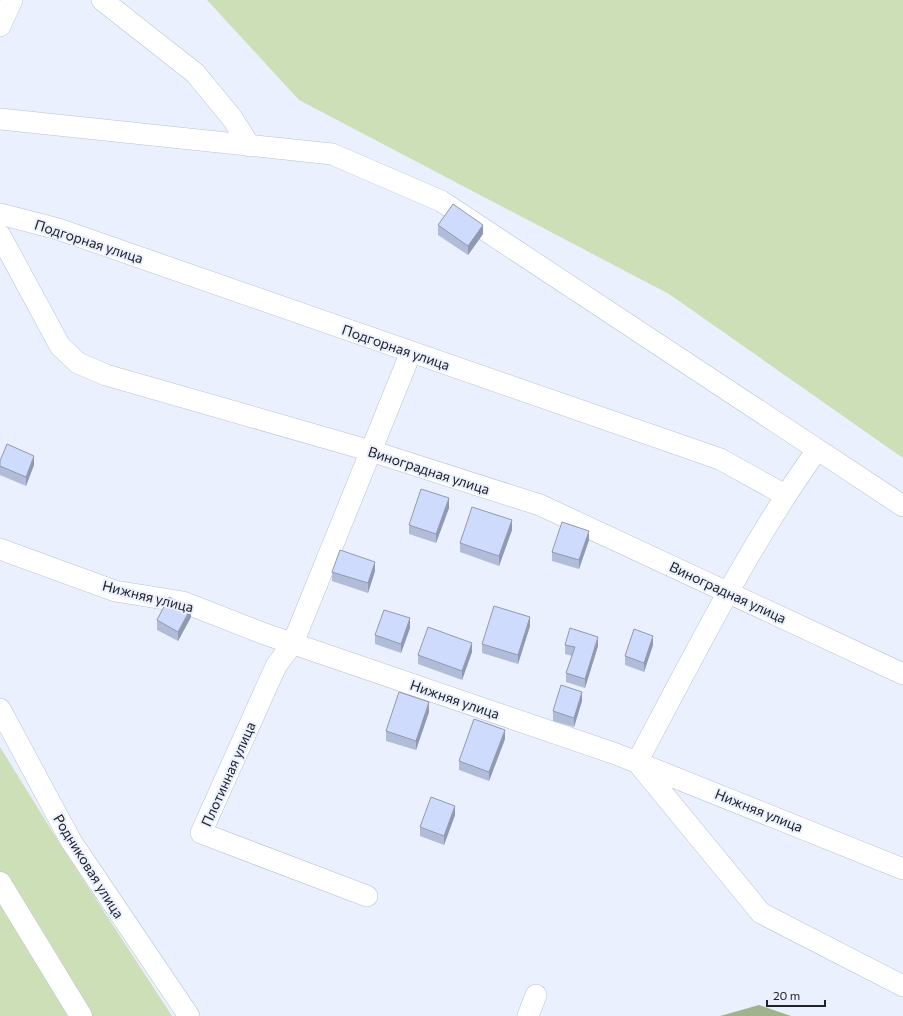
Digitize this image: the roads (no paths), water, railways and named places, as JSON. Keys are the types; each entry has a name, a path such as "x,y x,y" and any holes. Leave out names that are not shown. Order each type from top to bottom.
{"main road":[{"path":"0,882 81,1016"}],"street":[{"path":"0,26 12,0"},
{"path":"102,0 195,72 232,118 250,146"},
{"path":"0,119 332,154 441,201 903,506"},
{"name":"Подгорная улица","path":"0,214 58,230 720,459 785,495"},
{"name":"Виноградная улица","path":"0,235 60,346 78,363 106,375 371,451 540,505 903,674"},
{"path":"293,643 411,352"},
{"path":"817,450 785,495 728,592 637,762 761,913 903,986"},
{"name":"Нижняя улица","path":"0,549 115,591 183,602 293,643 637,762 903,868"},
{"name":"Плотинная улица","path":"293,643 276,666 201,833 367,896"},
{"name":"Родниковая улица","path":"0,709 71,841 189,1016"},
{"path":"528,1016 536,995"}]}
